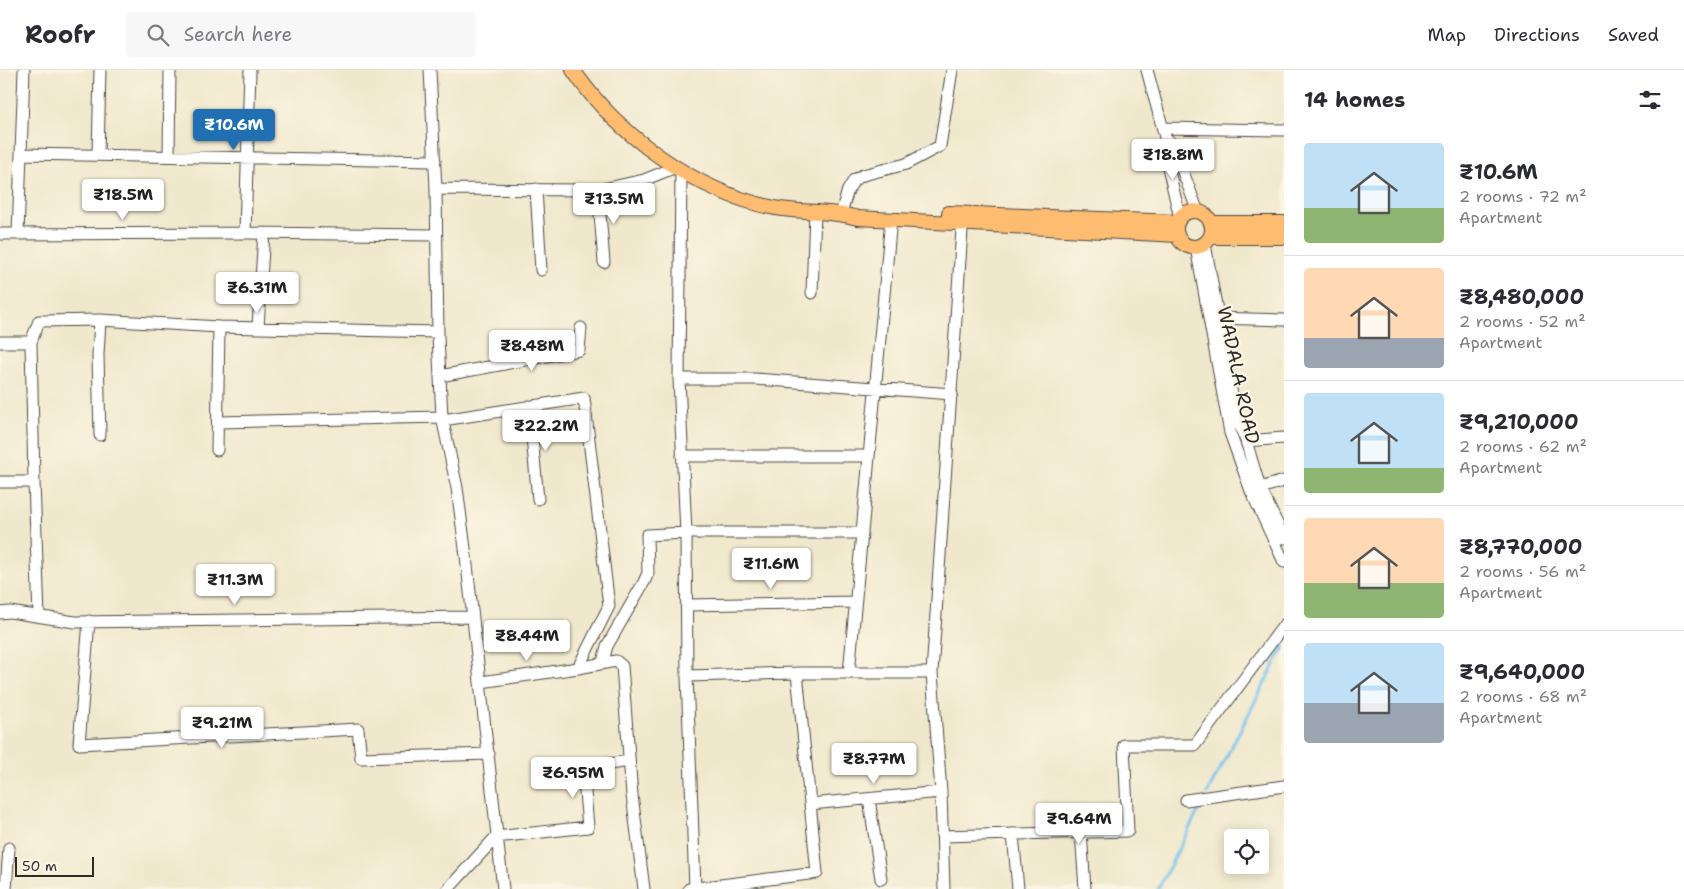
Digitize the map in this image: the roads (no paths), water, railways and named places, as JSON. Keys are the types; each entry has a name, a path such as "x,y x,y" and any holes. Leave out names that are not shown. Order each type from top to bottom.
{"main road":[{"path":"573,70 614,120 678,169 708,186 761,205 815,212 841,213 858,218 963,218 1178,225"},
{"path":"841,213 858,209 963,218"},
{"path":"1178,225 1187,213 1198,212 1208,218 1205,238"},
{"path":"1178,225 1184,244 1205,238 1284,223"},
{"path":"1205,238 1284,237"}],"street":[{"path":"18,234 24,70"},
{"path":"98,155 100,70"},
{"path":"169,156 170,70"},
{"path":"245,233 250,70"},
{"path":"430,70 436,189 438,332 443,418 457,488 481,682 503,889"},
{"path":"841,213 848,190 854,180 863,175 906,164 940,146 952,70"},
{"path":"1147,70 1164,133 1164,150 1178,225"},
{"path":"1164,133 1284,130"},
{"path":"1164,133 1173,145 1198,212"},
{"path":"20,154 435,161"},
{"path":"436,189 598,190 644,180 678,169 679,379 686,533 692,889 817,873 797,673"},
{"path":"536,189 541,270"},
{"path":"598,190 604,262"},
{"path":"812,293 815,212"},
{"path":"944,889 941,792 932,673 963,218"},
{"path":"849,673 891,219"},
{"path":"0,234 264,233 436,235"},
{"path":"258,327 264,233"},
{"name":"WADALA ROAD","path":"1205,238 1230,433 1251,491 1284,562"},
{"path":"1214,318 1284,320"},
{"name":"WADALA ROAD","path":"1214,318 1236,418 1246,441 1260,488 1284,538"},
{"path":"39,616 31,342 39,320 100,320 219,328 258,327 438,332"},
{"path":"100,320 98,356 100,435"},
{"path":"218,450 219,328"},
{"path":"440,376 579,350 581,328"},
{"path":"0,342 31,342"},
{"path":"679,379 756,378 952,394"},
{"path":"219,422 443,418 584,398 609,606 578,668"},
{"path":"529,406 538,499"},
{"path":"1246,441 1284,438"},
{"path":"682,456 869,456"},
{"path":"1260,488 1284,481"},
{"path":"0,482 34,482"},
{"path":"603,662 607,646 648,573 647,535 862,532"},
{"path":"687,605 855,602"},
{"path":"0,613 10,612 75,622 473,617"},
{"path":"88,621 79,744 358,729 361,758 489,754"},
{"path":"942,836 1128,831 1124,745 1195,745 1284,625"},
{"path":"481,682 578,668 603,662 616,661 622,666 629,761 644,889"},
{"path":"687,676 797,673 932,673"},
{"path":"448,889 496,837 588,828 583,768 629,761"},
{"path":"1186,800 1284,786"},
{"path":"810,804 941,792"},
{"path":"869,799 881,879"},
{"path":"1081,832 1086,889"},
{"path":"1013,834 1018,889"},
{"path":"6,889 9,848"}],"waterway":[{"path":"1207,794 1284,646"},
{"path":"1158,889 1203,802"}]}
